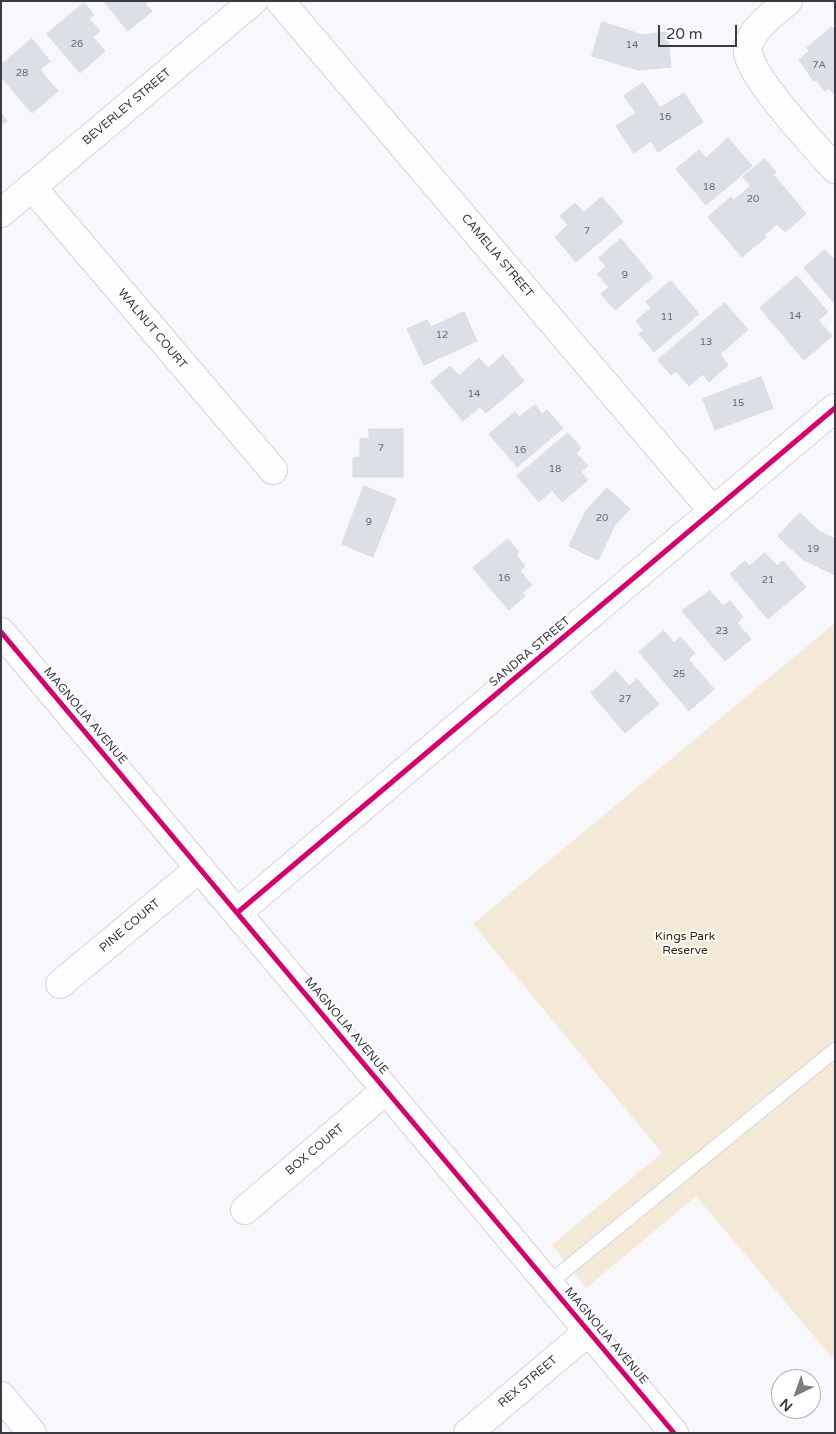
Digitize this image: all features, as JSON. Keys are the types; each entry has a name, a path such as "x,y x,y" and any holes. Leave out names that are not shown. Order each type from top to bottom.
{"street":[{"name":"BEVERLEY STREET","path":"1,213 253,1"},
{"name":"CAMELIA STREET","path":"280,1 713,511"},
{"path":"788,1 755,31 747,48 752,69 769,92 835,169"},
{"name":"WALNUT COURT","path":"32,187 273,470"},
{"name":"SANDRA STREET","path":"238,912 835,408"},
{"name":"MAGNOLIA AVENUE","path":"1,632 674,1433"},
{"name":"PINE COURT","path":"60,984 200,868"},
{"name":"BOX COURT","path":"245,1210 386,1090"},
{"name":"REX STREET","path":"468,1433 589,1331"},
{"path":"1,1396 32,1433"}],"lane":[{"path":"549,1283 835,1050"}],"green space":[{"name":"Kings Park Reserve","path":"835,623 835,1361 696,1196 586,1288 552,1245 662,1153 473,924"}],"building":[{"path":"104,1 149,1 145,4 152,11 128,31"},
{"path":"84,3 94,15 89,19 100,31 93,37 105,51 80,73 47,34"},
{"path":"602,22 643,35 667,32 671,67 638,70 592,56"},
{"path":"832,27 835,30 835,95 829,88 825,91 816,80 814,81 799,60 809,51 807,48"},
{"path":"32,39 50,61 40,70 58,91 32,113 1,77 1,65"},
{"path":"643,83 660,108 684,93 703,122 658,152 651,141 634,153 616,126 636,113 624,96"},
{"path":"1,114 7,121 1,125"},
{"path":"728,138 752,166 706,205 676,169 699,150 706,158"},
{"path":"765,159 776,172 773,175 784,187 725,237 708,217 731,197 734,200 751,186 743,177"},
{"path":"784,187 806,214 785,232 777,224 764,235 766,237 742,257 725,237"},
{"path":"602,197 623,222 576,262 555,237 568,225 560,216 575,203 584,212"},
{"path":"621,239 653,277 615,310 601,294 609,287 597,274 606,266 599,258"},
{"path":"825,250 835,261 835,304 804,268"},
{"path":"797,276 828,312 818,320 832,336 804,360 760,308"},
{"path":"671,281 699,314 654,352 639,334 644,330 636,321 651,308 646,302"},
{"path":"725,303 748,330 720,354 728,365 709,382 703,374 689,386 676,371 671,375 658,360"},
{"path":"464,312 477,341 424,365 407,329 427,320 431,327"},
{"path":"503,355 524,381 486,413 480,407 463,421 431,382 450,366 459,376 479,358 488,368"},
{"path":"761,377 773,408 715,430 703,399"},
{"path":"535,405 542,414 547,410 563,428 517,467 489,434 515,412 519,417"},
{"path":"369,429 403,429 403,477 353,477 353,458 360,457 360,438 369,439"},
{"path":"568,433 581,448 576,453 588,466 581,472 588,480 562,502 552,490 539,502 517,476"},
{"path":"364,486 396,499 373,557 342,544"},
{"path":"607,488 630,509 615,525 598,560 569,546 586,511"},
{"path":"800,513 820,532 835,539 835,575 802,559 778,536"},
{"path":"508,539 519,552 516,555 525,566 520,571 532,585 522,593 525,596 509,610 473,568"},
{"path":"765,553 777,566 783,561 806,587 768,619 730,574 745,561 749,566"},
{"path":"710,591 723,606 730,601 743,617 737,623 751,639 725,661 682,611"},
{"path":"664,631 674,643 680,637 695,653 688,659 714,689 689,711 639,652"},
{"path":"616,671 629,686 637,679 659,704 625,733 591,693"}],"cycle path":[{"path":"238,912 835,408"},
{"path":"1,632 674,1433"}]}
